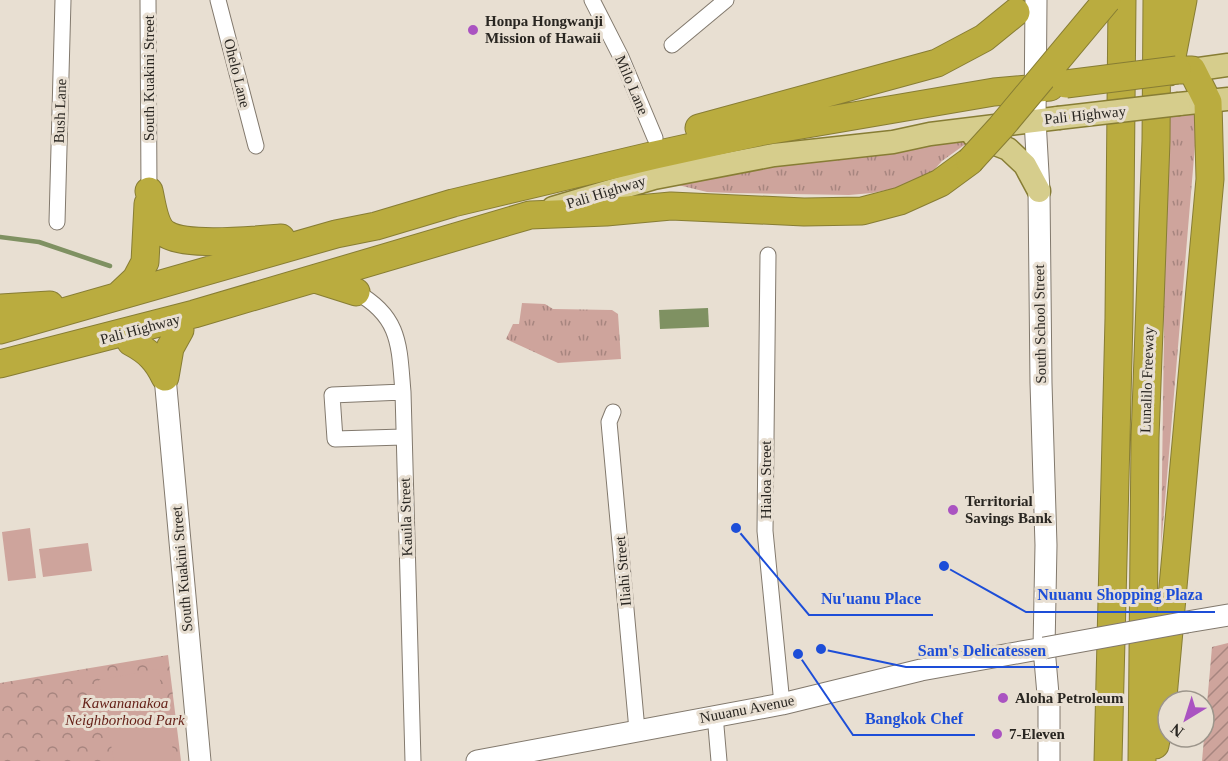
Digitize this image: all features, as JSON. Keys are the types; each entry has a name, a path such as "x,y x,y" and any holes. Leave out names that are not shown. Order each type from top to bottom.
{"highway":[{"path":"530,215 606,212 671,206 804,212 862,211 900,201 940,183 970,161 1106,0"},
{"path":"1106,0 1109,152 1119,318"},
{"name":"Lunalilo Freeway","path":"1108,761 1119,318 1122,0"},
{"name":"Lunalilo Freeway","path":"1142,761 1145,438 1156,141 1157,0"},
{"path":"1156,141 1183,0"},
{"path":"492,195 655,138 712,125 937,63 984,38 1026,6"},
{"path":"1152,761 1162,708 1218,100 1184,70"},
{"name":"Pali Highway","path":"0,330 336,234 376,226 453,203 655,155 760,132 994,92 1036,89 1184,70"},
{"path":"1210,178 1228,129"},
{"path":"149,191 157,222 164,233 184,241 259,240 336,234"},
{"path":"119,295 136,279 145,262 149,191"},
{"name":"Pali Highway","path":"0,364 115,336 530,215"},
{"path":"315,279 356,292"},
{"path":"0,377 270,304 276,290"},
{"path":"0,308 36,305 84,306"},
{"path":"165,377 170,348 180,330"},
{"path":"131,342 154,358 165,377"},
{"path":"1090,761 1111,671"}],"main road":[{"name":"South School Street","path":"1026,6 1036,89 1046,545 1044,648 1049,706 1049,761"},
{"name":"Pali Highway","path":"1184,70 1228,65"},
{"name":"Pali Highway","path":"530,215 654,178 774,155 893,141 1035,120 1218,100"},
{"path":"930,134 977,135 1002,146 1025,165 1039,191"},
{"name":"South Kuakini Street","path":"165,377 200,761"},
{"name":"Nuuanu Avenue","path":"477,761 782,704 921,670 1222,616"}],"street":[{"name":"Bush Lane","path":"57,222 63,0"},
{"name":"South Kuakini Street","path":"148,0 149,191"},
{"name":"Ohelo Lane","path":"219,0 256,146"},
{"name":"Milo Lane","path":"592,0 621,57 655,138"},
{"path":"672,45 726,0"},
{"name":"Hialoa Street","path":"768,255 765,531 782,704"},
{"name":"Kauila Street","path":"356,292 375,302 389,320 399,345 403,392 412,761"},
{"path":"403,392 332,395 335,439 403,437"},
{"name":"Iliahi Street","path":"613,412 609,422 637,730"},
{"path":"715,715 719,761"}],"green space":[{"path":"1170,109 1198,110 1161,548 1164,333 1162,296"},
{"path":"974,138 942,161 932,172 906,186 872,193 849,195 707,192 674,184 707,173"},
{"path":"522,303 545,304 553,309 612,310 618,314 621,359 558,363 506,339 513,324 519,324"},
{"path":"30,528 36,578 8,581 2,532"},
{"path":"88,543 92,571 43,577 39,549"},
{"path":"1228,643 1228,761 1202,761 1203,749 1216,749 1216,689 1208,689 1212,647"},
{"name":"Kawananakoa Neighborhood Park","path":"168,655 181,761 0,761 0,683"},
{"path":"158,669 175,761 114,761 99,680"}],"shaded area":[{"path":"708,308 709,327 660,329 659,310"}],"waterway":[{"path":"0,237 39,242 110,266"}],"place":[{"name":"Honpa Hongwanji Mission of Hawaii","path":"473,30"},
{"name":"Territorial Savings Bank","path":"953,510"},
{"name":"Nu'uanu Place","path":"736,528"},
{"name":"Nuuanu Shopping Plaza","path":"944,566"},
{"name":"Sam's Delicatessen","path":"821,649"},
{"name":"Bangkok Chef","path":"798,654"},
{"name":"Aloha Petroleum","path":"1003,698"},
{"name":"7-Eleven","path":"997,734"}]}
